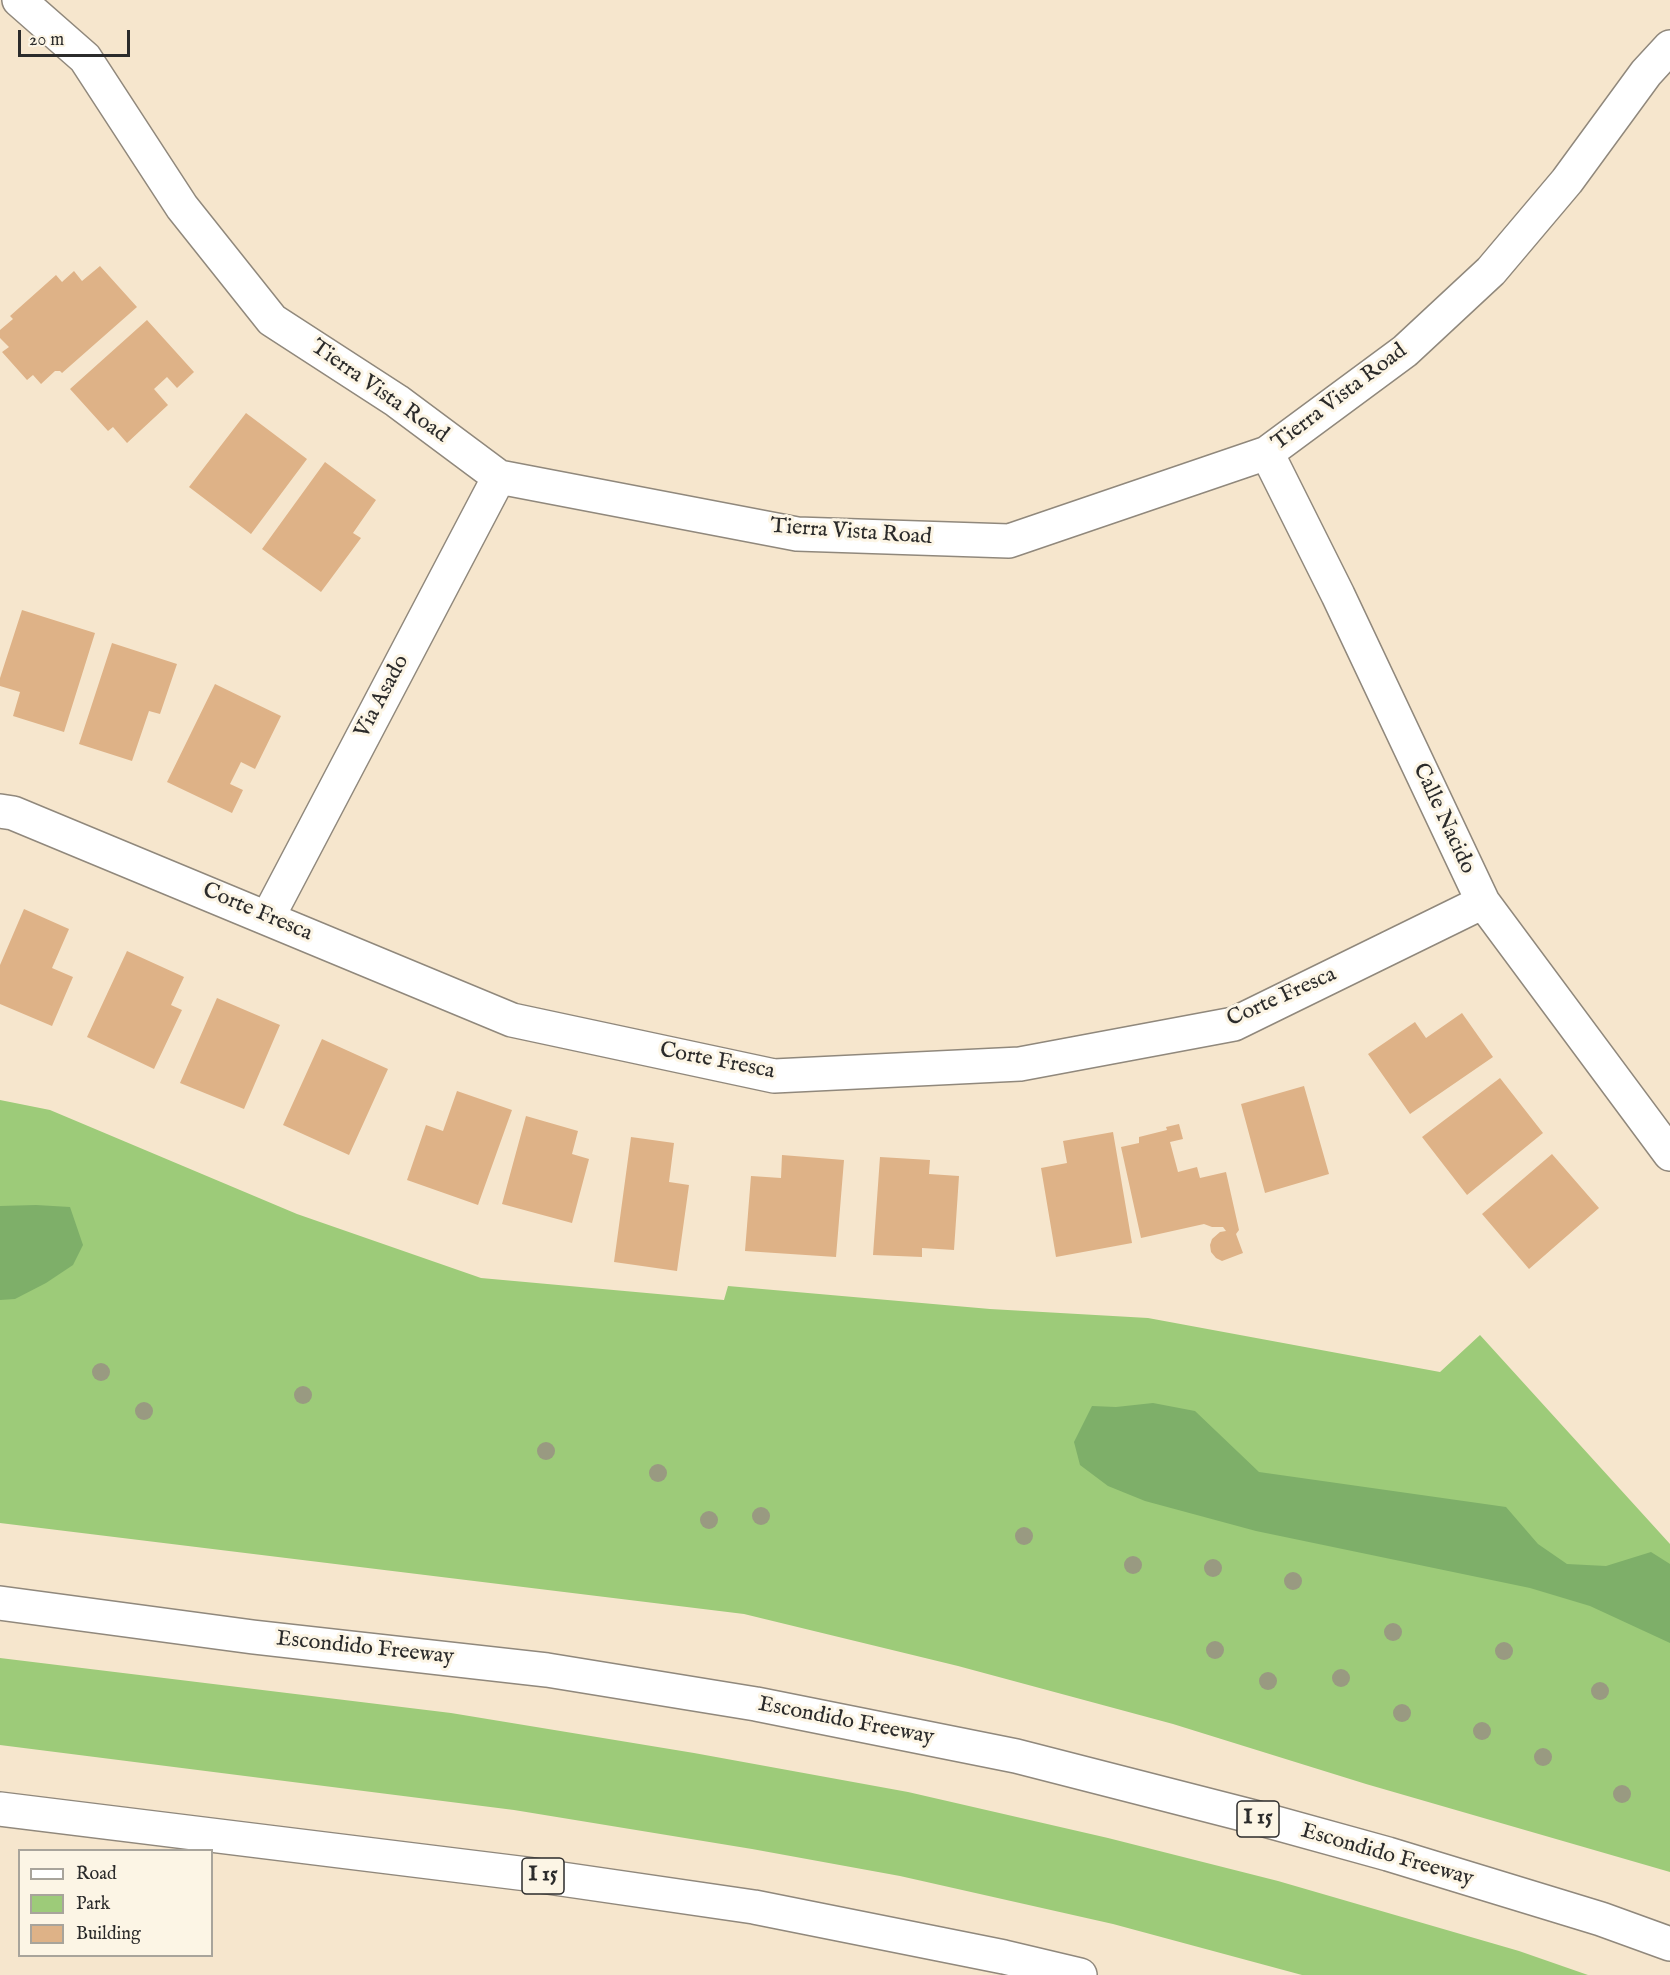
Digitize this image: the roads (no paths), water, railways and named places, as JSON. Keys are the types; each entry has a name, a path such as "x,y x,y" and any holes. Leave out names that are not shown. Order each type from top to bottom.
{"main road":[{"name":"Tierra Vista Road","path":"19,0 85,58 182,207 272,320 397,401 499,477 797,534 1009,541 1267,453 1405,351 1491,271 1567,181 1646,73 1670,47"},
{"name":"Calle Nacido","path":"1267,453 1338,595 1483,902 1670,1154"},
{"name":"Via Asado","path":"268,917 499,477"},
{"name":"Corte Fresca","path":"0,812 13,813 512,1020 774,1076 1020,1064 1234,1024 1483,902"},
{"name":"Escondido Freeway","path":"0,1603 253,1636 547,1670 756,1704 1016,1756 1388,1854 1602,1919 1670,1944"},
{"name":"I 15","path":"0,1809 527,1874 754,1907 1004,1957 1080,1975"}]}
